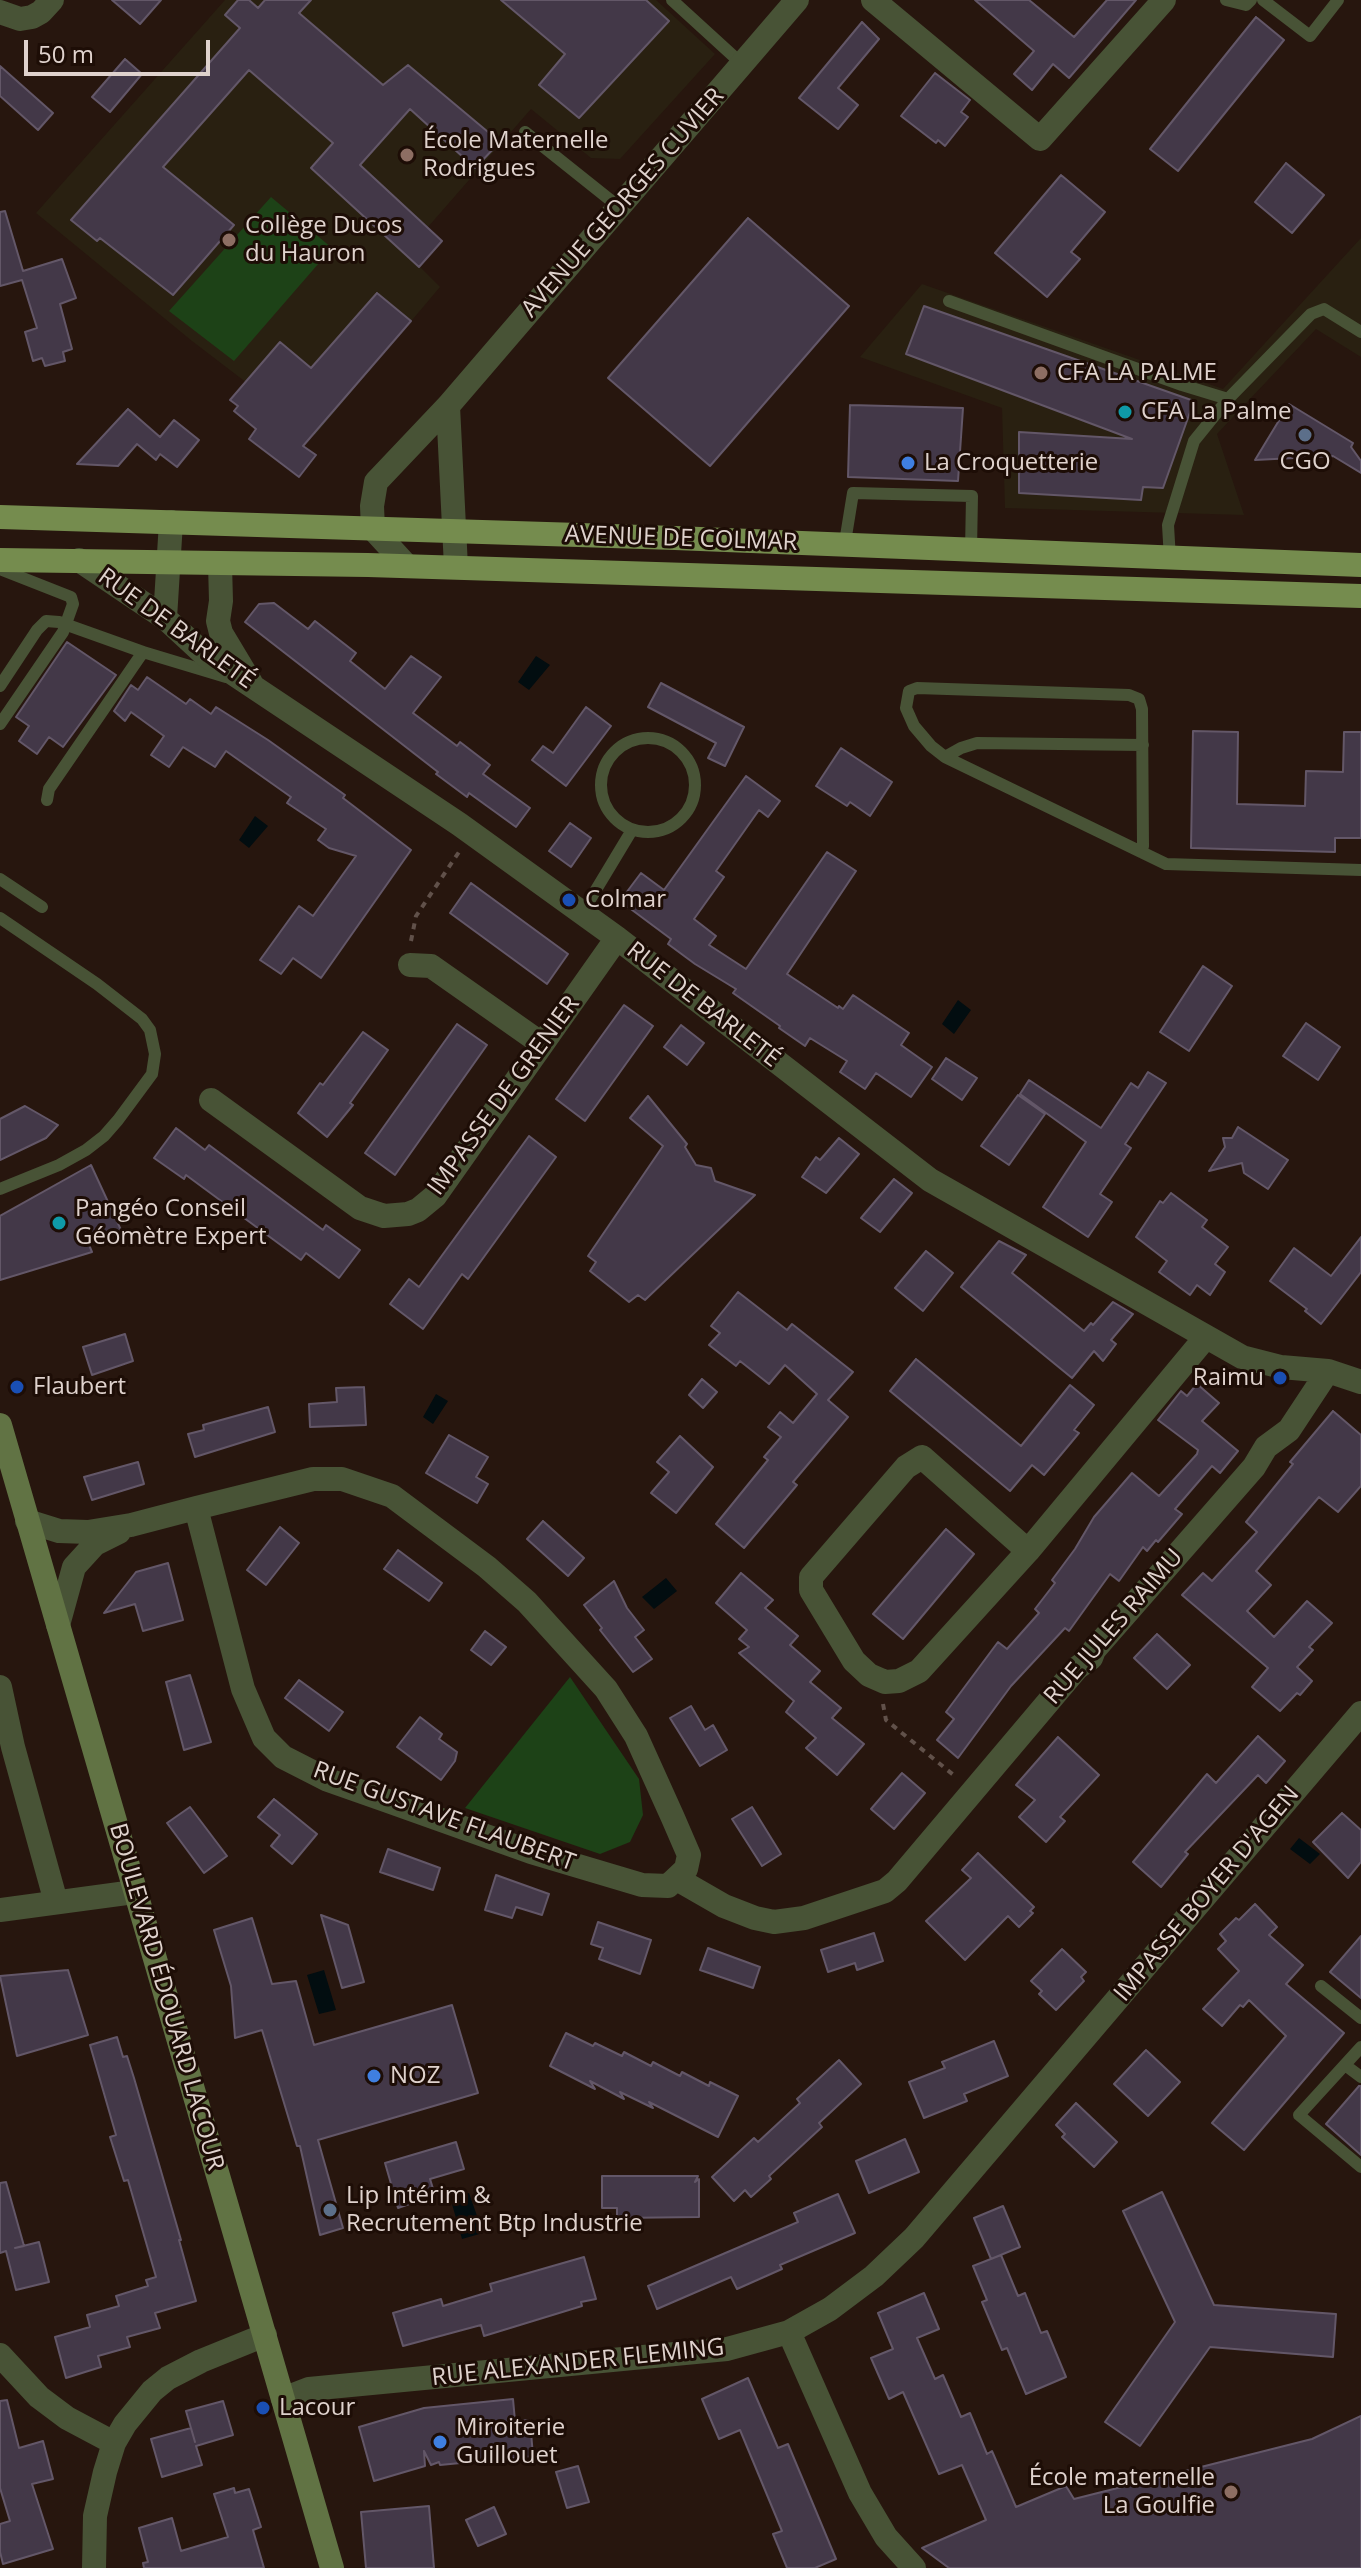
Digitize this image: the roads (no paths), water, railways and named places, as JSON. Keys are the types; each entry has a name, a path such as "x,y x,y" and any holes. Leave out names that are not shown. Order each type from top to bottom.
{"main road":[{"name":"AVENUE DE COLMAR","path":"7,521 171,522 1361,565"},
{"name":"AVENUE DE COLMAR","path":"0,560 456,567 1361,596"},
{"name":"BOULEVARD ÉDOUARD LACOUR","path":"0,1425 332,2568"}],"street":[{"path":"0,12 20,19 32,17 52,0"},
{"name":"AVENUE GEORGES CUVIER","path":"373,529 372,506 376,482 448,406 797,0"},
{"path":"873,0 1040,139 1164,0"},
{"path":"448,406 456,567"},
{"path":"165,618 171,522"},
{"path":"373,529 407,566"},
{"name":"RUE DE BARLETÉ","path":"79,560 165,618 204,654 471,833 617,938 930,1180 1205,1338 1259,1363 1328,1371 1361,1382"},
{"path":"220,564 218,621 221,633 253,685"},
{"name":"IMPASSE DE GRENIER","path":"211,1100 360,1208 384,1216 408,1214 435,1196 617,938"},
{"path":"410,965 431,966 542,1044"},
{"path":"1028,1551 922,1457 906,1467 811,1577 811,1590 854,1661 869,1675 885,1682 899,1681 919,1671 1028,1551 1205,1338"},
{"name":"RUE JULES RAIMU","path":"677,1879 724,1906 774,1922 804,1918 885,1891 897,1881 1077,1668 1091,1658 1094,1650 1254,1467 1266,1447 1289,1430 1328,1371"},
{"path":"27,1521 59,1531 88,1532 131,1525 313,1479 342,1479 392,1496 487,1567 527,1602 606,1689 636,1736 689,1855 686,1869 677,1879"},
{"name":"RUE GUSTAVE FLAUBERT","path":"196,1508 243,1689 264,1738 283,1757 328,1780 531,1852 642,1885 668,1886 677,1879"},
{"path":"58,1625 74,1567 95,1544 131,1525"},
{"path":"0,1687 6,1743 56,1902"},
{"name":"IMPASSE BOYER D'AGEN","path":"1053,2075 1361,1713"},
{"path":"0,1910 134,1892"},
{"name":"RUE ALEXANDER FLEMING","path":"283,2399 309,2389 727,2349 789,2332 830,2309 914,2238 1053,2075"},
{"path":"789,2332 860,2493 886,2537 914,2568"},
{"path":"94,2568 95,2516 114,2443 139,2406 168,2378 265,2335"},
{"path":"0,2355 39,2397 67,2418 114,2443"}],"lane":[{"path":"672,0 742,64"},
{"path":"1226,0 1246,5 1251,0"},
{"path":"1263,0 1310,36 1338,0"},
{"path":"525,132 619,207"},
{"path":"949,301 1228,399"},
{"path":"1170,559 1168,525 1194,441 1228,399 1311,314 1324,309 1361,332"},
{"path":"835,545 846,536 853,493 972,496 971,550"},
{"path":"0,569 71,597 73,604 67,625 0,724"},
{"path":"0,686 42,623 51,620 253,685"},
{"path":"47,800 49,789 143,652"},
{"path":"1141,852 1143,745 1139,699 1129,695 917,688 909,691 906,708 914,726 945,757 1141,852 1166,864 1361,870"},
{"path":"640,738 656,738 671,743 692,766 696,781 695,797 688,812 670,827 647,833 632,830 618,822 608,811 602,796 601,781 605,766 613,753 626,743 640,738"},
{"path":"945,757 977,743 1143,745"},
{"path":"582,913 632,830"},
{"path":"0,879 42,907"},
{"path":"0,918 97,984 142,1019 150,1030 155,1054 152,1074 104,1136 59,1165 0,1189"},
{"path":"1321,1986 1361,2018"},
{"path":"1361,2047 1299,2115 1361,2167"},
{"path":"1345,2065 1361,2077"}],"place":[{"name":"École Maternelle Rodrigues","path":"407,155"},
{"name":"Collège Ducos du Hauron","path":"229,240"},
{"name":"CFA LA PALME","path":"1041,373"},
{"name":"CFA La Palme","path":"1125,412"},
{"name":"CGO","path":"1305,435"},
{"name":"La Croquetterie","path":"908,463"},
{"name":"Colmar","path":"569,900"},
{"name":"Pangéo Conseil Géomètre Expert","path":"59,1223"},
{"name":"Raimu","path":"1280,1378"},
{"name":"Flaubert","path":"17,1387"},
{"name":"NOZ","path":"374,2076"},
{"name":"Lip Intérim & Recrutement Btp Industrie","path":"330,2210"},
{"name":"Lacour","path":"263,2408"},
{"name":"Miroiterie Guillouet","path":"440,2442"},
{"name":"École maternelle La Goulfie","path":"1231,2492"}]}
